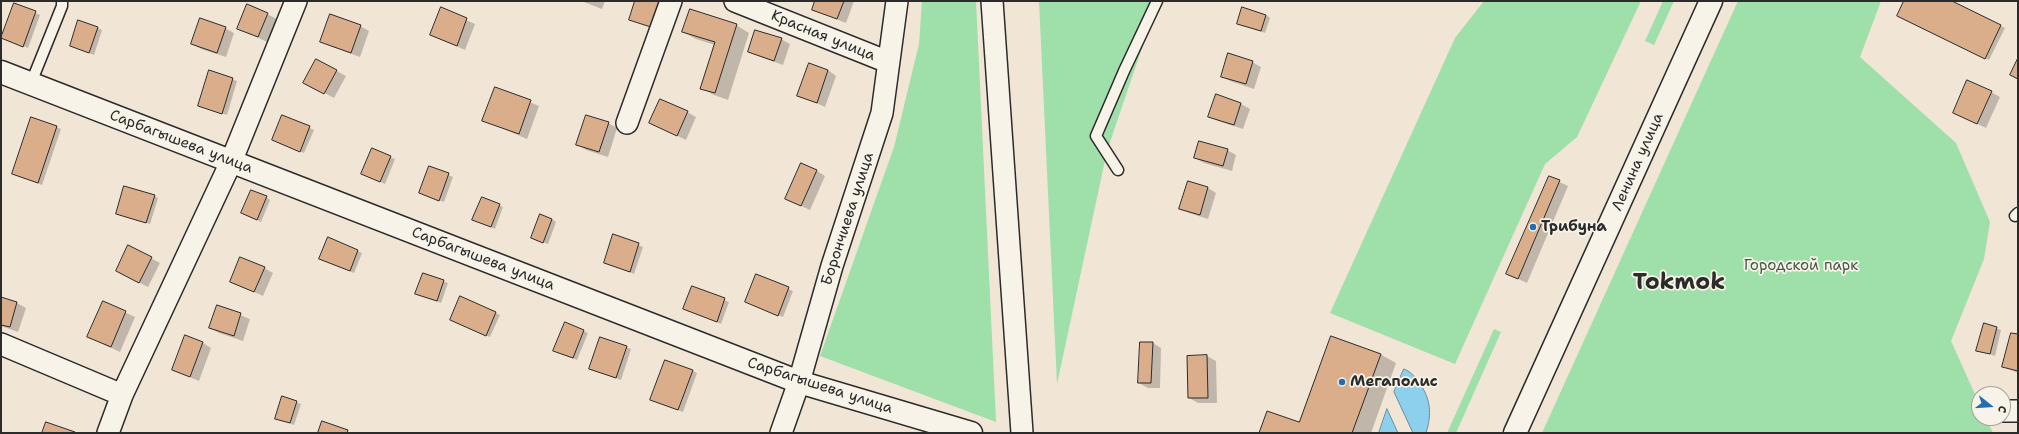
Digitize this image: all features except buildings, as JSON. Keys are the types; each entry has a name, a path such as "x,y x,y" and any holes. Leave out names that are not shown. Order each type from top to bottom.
{"street":[{"path":"108,433 122,394 232,162 296,1"},
{"path":"627,123 671,1"},
{"name":"Красная улица","path":"735,1 888,62"},
{"name":"Борончиева улица","path":"781,433 799,382 832,266 882,113 897,1"},
{"path":"992,1 1022,433"},
{"name":"Ленина улица","path":"1515,433 1711,1"},
{"name":"Сарбагышева улица","path":"1,72 799,382 971,433"},
{"path":"1,344 122,394"}],"lane":[{"path":"31,83 62,6 62,1"},
{"path":"1118,170 1096,136 1124,71 1157,1"}],"green space":[{"path":"922,1 976,1 996,422 820,356 894,147 919,44"},
{"path":"1039,1 1158,1 1107,151 1057,384"},
{"path":"1484,1 1641,1 1577,137 1545,164 1455,364 1330,313 1455,38"},
{"path":"1663,1 1674,1 1654,45 1645,41"},
{"name":"Городской парк","path":"1738,1 1881,1 1860,57 1956,143 1990,222 1984,259 1951,341 1971,386 1971,426 1990,426 1993,433 1542,433"},
{"path":"1494,329 1501,332 1456,433 1447,433"}],"water":[{"path":"1404,369 1410,372 1418,381 1426,394 1430,413 1426,433 1413,433 1394,392"},
{"path":"1387,409 1398,433 1379,433"}],"place":[{"name":"Трибуна","path":"1533,227"},
{"name":"Мегаполис","path":"1342,382"}],"district":[{"name":"Tokmok","path":"1679,283"}]}
